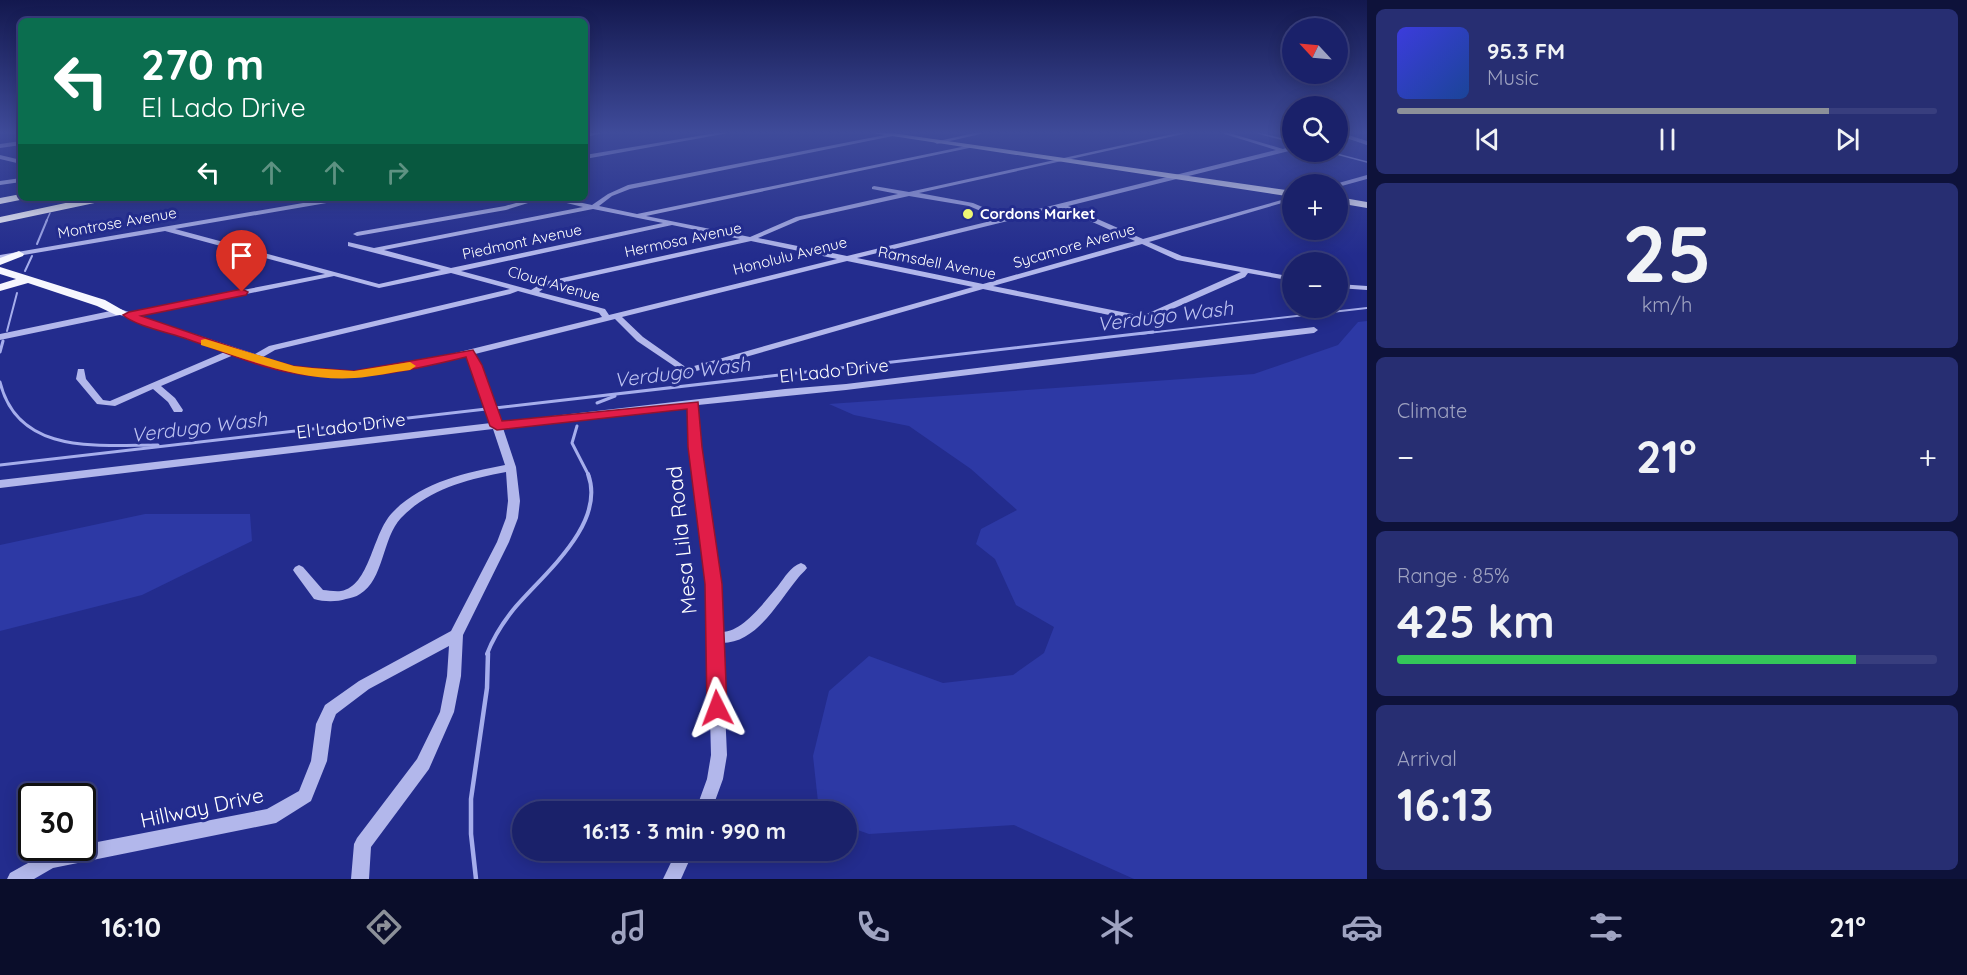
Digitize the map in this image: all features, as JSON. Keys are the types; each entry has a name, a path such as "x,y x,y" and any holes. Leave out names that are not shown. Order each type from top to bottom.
{"highway":[{"path":"0,193 18,190"},
{"path":"0,201 18,198"},
{"path":"0,209 47,201"},
{"path":"0,220 90,201"}],"main road":[{"path":"1149,173 1282,193"},
{"path":"1348,202 1367,205"},
{"path":"0,262 19,254"},
{"path":"0,270 92,307 124,314"},
{"path":"0,278 23,281"},
{"path":"0,288 23,281"}],"street":[{"path":"375,250 593,207 610,195 628,187 700,173"},
{"path":"636,215 843,173"},
{"name":"Hermosa Avenue","path":"533,292 544,284 751,239 790,220 999,173"},
{"name":"Honolulu Avenue","path":"124,314 292,370 354,375 427,363 1191,173"},
{"path":"1348,182 1367,177"},
{"path":"0,183 18,180"},
{"path":"874,188 971,204 1005,219"},
{"name":"Montrose Avenue","path":"0,257 327,201"},
{"path":"357,234 506,208 530,201"},
{"name":"Ramsdell Avenue","path":"564,201 1143,319 1242,275 1245,271"},
{"name":"Sycamore Avenue","path":"686,371 1282,201"},
{"path":"1061,205 1185,260 1282,277"},
{"name":"Piedmont Avenue","path":"333,274 379,286 672,223"},
{"path":"167,229 333,274"},
{"name":"Cloud Avenue","path":"351,244 602,311 686,371"},
{"path":"0,337 333,274"},
{"path":"1348,287 1367,288"},
{"path":"254,359 272,348 510,292 517,288"},
{"name":"El Lado Drive","path":"0,484 493,414 693,404 1314,330"},
{"path":"81,371 81,379 102,403 115,403 233,352"},
{"path":"360,879 363,844 423,764 447,712 454,676 456,635 508,530 513,501 511,467 476,365 469,352"},
{"path":"155,386 172,400 178,410"},
{"name":"Mesa Lila Road","path":"693,404 695,447 713,584 713,637 719,756 715,779 707,801"},
{"path":"299,570 319,595 349,593 371,575 389,525 396,516 416,501 456,479 511,467"},
{"path":"713,637 727,638 737,634 761,612 801,568"},
{"name":"Hillway Drive","path":"16,879 51,860 270,817 304,796 319,761 324,724 330,711 364,685 456,635"},
{"path":"672,879 681,861"}],"shaded area":[{"path":"1367,321 1367,879 1134,879 1014,825 869,834 857,830 857,801 818,801 813,756 829,691 869,656 943,683 1013,675 1044,653 1054,627 1016,605 995,559 976,544 981,529 1017,510 971,469 909,426 854,415 829,404 1254,374 1338,345 1358,322"},
{"path":"145,514 250,514 252,541 142,595 0,631 0,545"}],"waterway":[{"path":"46,222 50,213"},
{"path":"37,244 47,220"},
{"path":"25,271 32,256"},
{"path":"7,331 17,293"},
{"name":"Verdugo Wash","path":"1139,334 1367,308"},
{"name":"Verdugo Wash","path":"0,465 1153,332"},
{"path":"0,352 3,341"},
{"path":"0,382 10,406 24,423 43,434 87,445 158,445"},
{"name":"Verdugo Wash","path":"597,403 615,396"},
{"path":"577,426 572,443 588,474"},
{"path":"487,654 509,615 554,565 580,530 588,512 591,493 588,474"},
{"path":"476,879 471,834 471,799 487,688 488,653"}],"slow traffic":[{"path":"205,342 292,370 354,375 410,366"}],"place":[{"name":"Cordons Market","path":"968,214"}],"route":[{"path":"242,292 129,315 292,370 354,375 427,363 469,352 476,365 497,426 693,404 695,447 713,584 717,708"}]}
